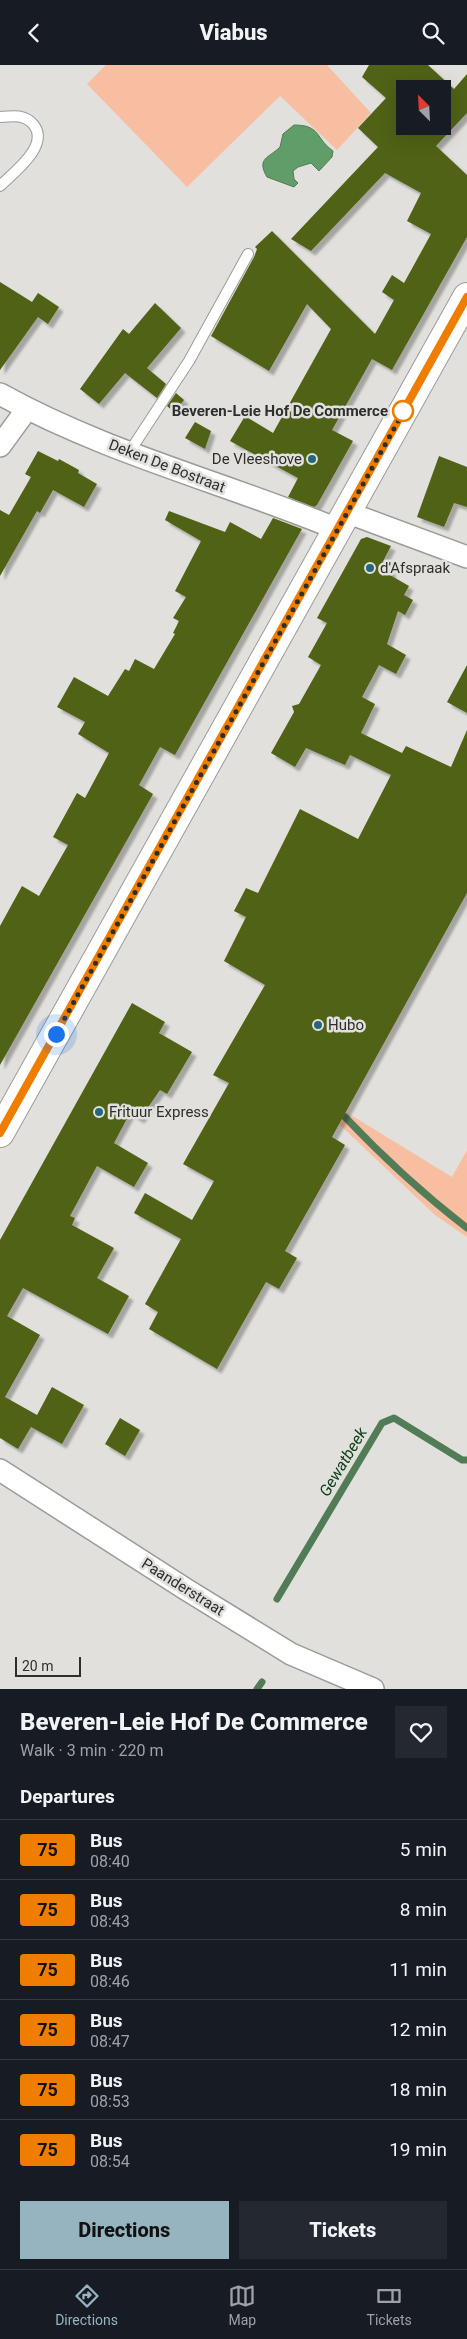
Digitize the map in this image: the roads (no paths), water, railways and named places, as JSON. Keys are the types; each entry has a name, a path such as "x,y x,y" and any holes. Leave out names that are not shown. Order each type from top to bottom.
{"main road":[{"path":"0,1133 467,297"}],"street":[{"name":"Deken De Bostraat","path":"0,393 27,409 130,451 342,521 467,557"},
{"path":"0,446 27,409"},
{"name":"Paanderstraat","path":"0,1470 291,1654 373,1689"}],"lane":[{"path":"0,117 13,115 28,120 36,129 39,140 35,150 0,186"},
{"path":"130,451 189,361 248,254"}],"waterway":[{"name":"Gewatbeek","path":"345,1117 404,1175 467,1228"},
{"name":"Gewatbeek","path":"277,1599 382,1423 394,1418 462,1460 467,1460"},
{"name":"Gewatbeek","path":"257,1689 262,1682"}],"place":[{"name":"Beveren-Leie Hof De Commerce","path":"403,411"},
{"name":"De Vleeshove","path":"312,459"},
{"name":"d'Afspraak","path":"370,568"},
{"name":"Hubo","path":"318,1025"},
{"name":"Frituur Express","path":"99,1112"}]}
